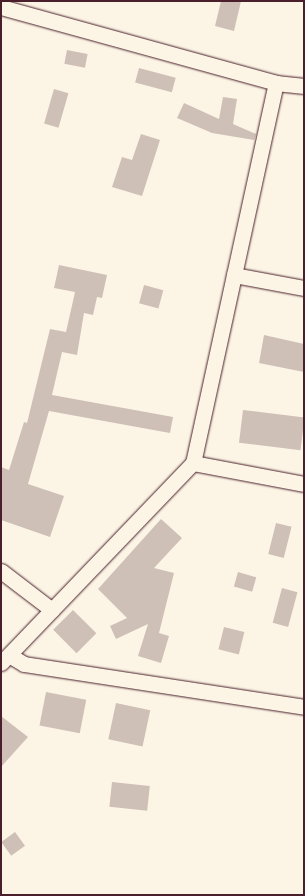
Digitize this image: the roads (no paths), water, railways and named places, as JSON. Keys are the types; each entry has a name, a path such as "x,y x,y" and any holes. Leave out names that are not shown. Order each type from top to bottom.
{"street":[{"path":"1,7 276,83 304,86"},
{"path":"276,83 193,463 5,659 24,664 304,706"},
{"path":"234,276 304,288"},
{"path":"193,463 304,484"},
{"path":"1,572 52,610"}]}
